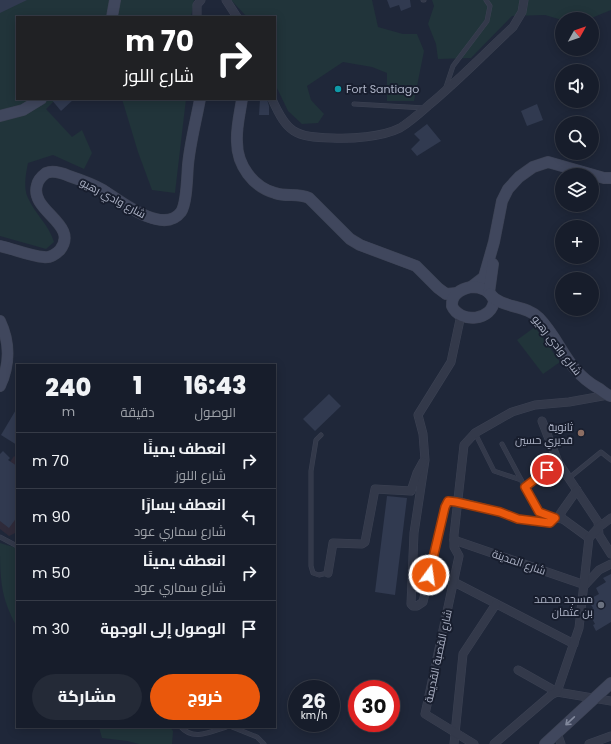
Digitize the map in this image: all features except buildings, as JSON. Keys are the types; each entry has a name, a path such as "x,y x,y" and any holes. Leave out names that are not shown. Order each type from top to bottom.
{"street":[{"path":"112,16 115,0"},
{"path":"197,16 197,5 201,0"},
{"path":"226,0 236,16"},
{"path":"272,100 279,115 293,132 312,138 354,138 389,132 401,127 445,92 513,27 522,12 524,0"},
{"path":"0,116 22,110 39,100"},
{"name":"شارع وادي رهيو","path":"0,246 44,257 50,257 62,247 64,236 63,230 55,219 38,202 36,195 37,183 44,174 49,172 64,174 89,184 136,211 152,218 169,220 177,216 183,207 188,158 200,100"},
{"path":"242,100 237,137 237,150 241,163 252,179 263,188 274,193 309,198 350,239 360,245 399,259 418,268 440,291 446,294 457,293 471,287 484,277 494,242 502,201 508,189 520,176 534,167 548,162 604,178 611,178"},
{"path":"490,293 494,242"},
{"path":"399,259 420,274 444,301 457,312 469,318 478,317 490,310 494,300 490,293 482,288 471,287"},
{"path":"457,293 452,302 457,312 451,362 418,415 423,434 425,460 414,533 411,604 413,606 417,606 423,602 445,507 448,501 500,512 518,519 550,523 559,518 560,514 577,490"},
{"name":"شارع وادي رهيو","path":"490,293 495,300 523,308 531,312 540,320 578,374 609,396"},
{"name":"شارع وادي رهيو","path":"490,310 502,308 523,308"},
{"path":"0,321 8,346 6,367 2,382"},
{"path":"0,366 2,382"},
{"path":"474,433 512,412 535,405 609,396"},
{"path":"542,420 558,462 598,522 599,535 611,554"},
{"name":"شارع القصبة القديمة","path":"474,433 464,446 456,502 454,540 454,547 459,556 425,714 474,744"},
{"path":"328,572 332,543 362,544 365,542 375,489 411,491 417,472 425,460"},
{"path":"559,518 590,538"},
{"path":"494,744 551,695 557,692 579,628 590,538 599,526 611,518"},
{"name":"شارع المدينة","path":"454,540 585,585"},
{"path":"585,585 599,570 611,564"},
{"path":"454,582 574,644"},
{"path":"454,744 463,654 496,604"},
{"path":"518,670 557,692 611,701"},
{"path":"545,744 611,683"},
{"path":"557,733 561,744"},
{"path":"589,744 611,736"}],"lane":[{"path":"445,92 453,66 487,21 490,6 486,0"},
{"path":"354,104 425,108"},
{"path":"474,433 494,471 522,480"},
{"path":"321,435 316,440 311,471 311,566 313,573 319,575 328,572"},
{"path":"502,444 539,512 559,518"},
{"path":"569,478 601,452 611,460"},
{"path":"525,487 558,462"},
{"path":"0,537 16,545"},
{"path":"182,728 187,733 196,735 222,728"},
{"path":"234,728 257,737 264,744"}],"shaded area":[{"path":"0,0 194,0 191,16 16,16 16,100 55,100 46,109 72,137 82,130 92,153 84,169 53,155 28,163 25,180 26,194 49,230 54,242 46,249 0,236"},
{"path":"231,0 372,0 378,27 403,34 417,34 424,51 414,101 387,101 387,73 372,67 343,62 307,86 311,100 324,114 318,123 302,124 288,111 276,86 276,16 246,16"},
{"path":"432,0 611,0 611,10 599,15 599,12 555,12 555,18 545,15 512,16 471,58 438,59 436,44 428,24 434,6"},
{"path":"122,100 186,100 175,193 152,190 138,152"},
{"path":"535,327 560,362 543,374 517,340"},
{"path":"14,456 16,457 16,532 9,536 0,529 0,477"},
{"path":"0,543 16,548 16,625 4,596 0,567"},
{"path":"99,728 171,728 173,731 172,744 139,744 102,738"}],"place":[{"name":"Fort Santiago","path":"338,89"},
{"name":"ثانوية قديري حسين","path":"581,433"},
{"name":"مسجد محمد بن عثمان","path":"601,605"}],"route":[{"path":"429,575 445,507 448,501 500,512 518,519 550,523 555,518 539,512 525,487 547,470"}]}
